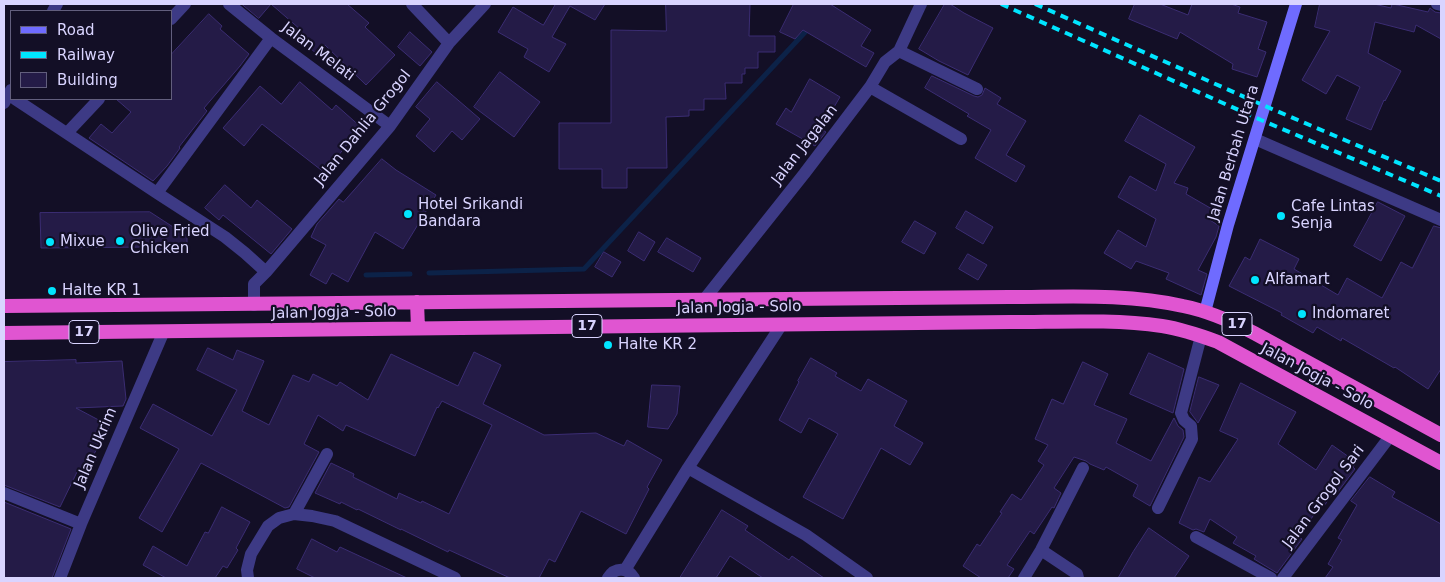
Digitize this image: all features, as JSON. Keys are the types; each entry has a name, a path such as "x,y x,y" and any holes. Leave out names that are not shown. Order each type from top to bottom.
{"highway":[{"name":"Jalan Jogja - Solo","path":"4,306 1103,297 1157,300 1205,312 1230,321 1441,435"},
{"path":"417,302 418,328"},
{"name":"Jalan Jogja - Solo","path":"4,333 1105,322 1162,326 1182,330 1218,342 1441,463"}],"main road":[{"name":"Jalan Berbah Utara","path":"1205,312 1228,225 1296,4"}],"street":[{"path":"172,18 186,4"},
{"name":"Jalan Melati","path":"228,4 390,126"},
{"path":"412,4 449,43"},
{"name":"Jalan Dahlia Grogol","path":"254,305 254,284 390,126 449,43 485,4"},
{"name":"Jalan Jagalan","path":"703,300 804,174 870,87 885,62 899,50 921,4"},
{"path":"1437,4 1441,5"},
{"path":"157,193 271,38"},
{"path":"899,50 977,89"},
{"path":"870,87 961,139"},
{"path":"15,100 225,237 266,272"},
{"path":"67,133 98,100"},
{"path":"1256,139 1441,220"},
{"path":"608,578 616,570 630,574 688,468 782,324"},
{"name":"Jalan Ukrim","path":"60,578 164,331"},
{"path":"1158,508 1192,439 1191,426 1184,420 1181,413 1201,336"},
{"name":"Jalan Grogol Sari","path":"1283,578 1391,436"},
{"path":"294,514 327,454"},
{"path":"688,468 806,535 867,578"},
{"path":"1024,578 1041,550 1084,468"},
{"path":"4,493 82,524"},
{"path":"248,578 247,570 251,554 268,526 279,518 294,514 335,521 455,578"},
{"path":"1196,536 1271,578"},
{"path":"1041,550 1077,574 1078,578"}],"building":[{"path":"242,4 271,4 259,18"},
{"path":"271,4 347,4 369,23 365,27 395,55 366,85 325,45 317,54 296,36 301,30"},
{"path":"556,4 605,4 595,20 570,6 552,37 566,44 549,72 524,57 528,49 498,32 513,7 543,25"},
{"path":"666,4 750,4 749,36 775,36 775,52 758,52 758,68 745,68 745,74 742,74 742,83 725,83 726,99 704,99 704,110 689,110 689,116 666,117 667,168 627,168 627,188 602,188 602,169 559,169 559,123 611,123 611,30 666,31"},
{"path":"794,4 830,4 871,30 861,46 874,53 866,67 803,30 795,39 780,32"},
{"path":"945,4 950,4 993,28 968,75 919,49"},
{"path":"1135,4 1160,4 1188,15 1192,4 1231,4 1240,7 1238,13 1267,22 1258,49 1266,52 1257,77 1232,69 1233,64 1180,32 1177,39 1129,19"},
{"path":"1320,4 1374,4 1391,8 1393,4 1428,12 1430,8 1435,12 1441,13 1441,39 1416,25 1414,32 1375,22 1368,53 1401,71 1384,100 1371,130 1346,119 1360,87 1337,75 1326,94 1302,80 1330,31 1315,27"},
{"path":"209,14 222,26 220,29 249,54 204,108 207,111 167,166 153,181 89,138 101,124 112,133 131,112 117,100 172,100 172,54"},
{"path":"410,32 432,52 420,66 398,47"},
{"path":"500,72 540,102 514,137 474,107"},
{"path":"932,76 978,97 982,95 985,88 1001,98 997,104 1026,121 1006,155 1025,166 1016,182 975,158 991,130 967,116 969,114 925,88"},
{"path":"810,79 840,97 821,129 826,132 815,146 776,124 786,108 791,112"},
{"path":"300,82 332,110 336,105 363,129 350,144 348,143 325,173 262,124 244,146 223,128 260,86 281,104"},
{"path":"437,82 480,119 462,140 452,131 434,152 416,136 430,119 416,107"},
{"path":"1140,115 1195,147 1174,183 1188,188 1186,194 1212,209 1207,218 1219,226 1216,237 1198,270 1207,274 1201,295 1166,279 1169,273 1136,261 1131,269 1104,253 1118,230 1146,247 1156,219 1118,197 1130,176 1156,191 1166,164 1125,141"},
{"path":"382,159 436,195 403,249 375,232 348,282 332,273 326,284 310,275 326,245 311,237 317,224 339,199 343,202"},
{"path":"225,185 251,208 257,200 292,229 271,254 223,215 219,220 205,208"},
{"path":"1378,202 1405,216 1381,261 1354,246"},
{"path":"966,211 993,227 983,244 956,228"},
{"path":"150,212 187,236 187,250 148,251 148,247 41,248 40,213"},
{"path":"915,221 936,233 924,254 902,242"},
{"path":"1434,226 1441,228 1441,369 1428,389 1395,367 1342,338 1341,341 1317,327 1313,333 1281,315 1282,313 1229,286 1245,257 1250,260 1260,239 1299,259 1294,269 1338,295 1347,278 1382,298 1401,262 1412,268"},
{"path":"639,232 655,242 644,261 628,251"},
{"path":"667,238 701,258 693,272 658,252"},
{"path":"604,252 621,262 612,277 595,267"},
{"path":"968,254 987,265 978,280 959,269"},
{"path":"208,348 233,360 237,350 264,361 242,411 269,425 293,375 309,382 313,374 337,386 340,382 368,400 391,354 458,386 474,352 501,365 483,404 544,435 596,433 624,446 627,440 662,460 647,487 649,489 626,534 581,511 555,562 549,559 539,578 510,578 449,550 448,552 358,509 341,502 340,504 315,493 331,463 354,474 353,477 397,499 399,493 421,503 422,501 449,514 492,425 442,401 437,407 415,456 346,425 343,431 318,415 304,444 319,452 289,507 285,508 201,463 162,532 139,518 179,449 140,428 153,404 212,436 237,390 197,370"},
{"path":"1149,353 1184,369 1173,413 1130,394"},
{"path":"811,358 837,373 835,376 861,391 868,379 907,401 894,426 923,443 910,465 881,448 843,519 803,497 838,434 809,418 801,433 779,420"},
{"path":"76,360 76,363 122,361 126,399 123,406 76,408 110,426 94,454 98,456 88,476 78,470 60,507 4,485 4,362"},
{"path":"1083,362 1108,374 1094,405 1127,419 1116,443 1151,461 1174,418 1178,426 1183,430 1184,437 1150,506 1133,496 1138,485 1106,467 1104,470 1074,457 1054,488 1061,493 1054,508 1052,507 1034,534 1030,531 1007,565 1014,569 1008,578 981,578 963,566 977,544 980,546 1012,494 1021,500 1044,465 1038,461 1048,445 1035,439 1052,399 1063,404"},
{"path":"1199,377 1219,385 1198,423 1190,412"},
{"path":"1241,383 1296,412 1278,444 1316,470 1332,445 1356,462 1353,467 1355,469 1337,493 1334,492 1324,506 1321,504 1299,537 1302,539 1277,573 1254,559 1256,556 1233,543 1237,537 1210,519 1204,532 1196,529 1193,530 1179,523 1199,477 1210,482 1238,439 1220,431"},
{"path":"652,385 680,386 677,414 668,429 648,427"},
{"path":"1370,477 1395,492 1392,497 1441,524 1441,578 1325,578 1333,567 1328,564 1342,540 1338,538 1357,505 1351,501"},
{"path":"4,502 71,529 52,578 4,578"},
{"path":"222,507 250,522 236,548 238,550 227,568 223,566 215,578 166,578 143,565 153,546 187,566 205,532 208,533"},
{"path":"722,510 748,526 745,530 789,560 792,556 824,578 763,578 730,556 716,578 680,578"},
{"path":"1149,528 1189,556 1174,578 1118,578 1133,552"},
{"path":"312,539 337,552 340,547 407,578 315,578 297,569"}],"waterway":[{"path":"429,273 584,269 809,28"},
{"path":"366,275 410,274"}],"railway":[{"path":"1001,4 1261,120 1441,196"},
{"path":"1035,4 1265,106 1441,181"}],"place":[{"name":"Hotel Srikandi Bandara","path":"408,214"},
{"name":"Cafe Lintas Senja","path":"1281,216"},
{"name":"Olive Fried Chicken","path":"120,241"},
{"name":"Mixue","path":"50,242"},
{"name":"Alfamart","path":"1255,280"},
{"name":"Halte KR 1","path":"52,291"},
{"name":"Indomaret","path":"1302,314"},
{"name":"Halte KR 2","path":"608,345"}]}
